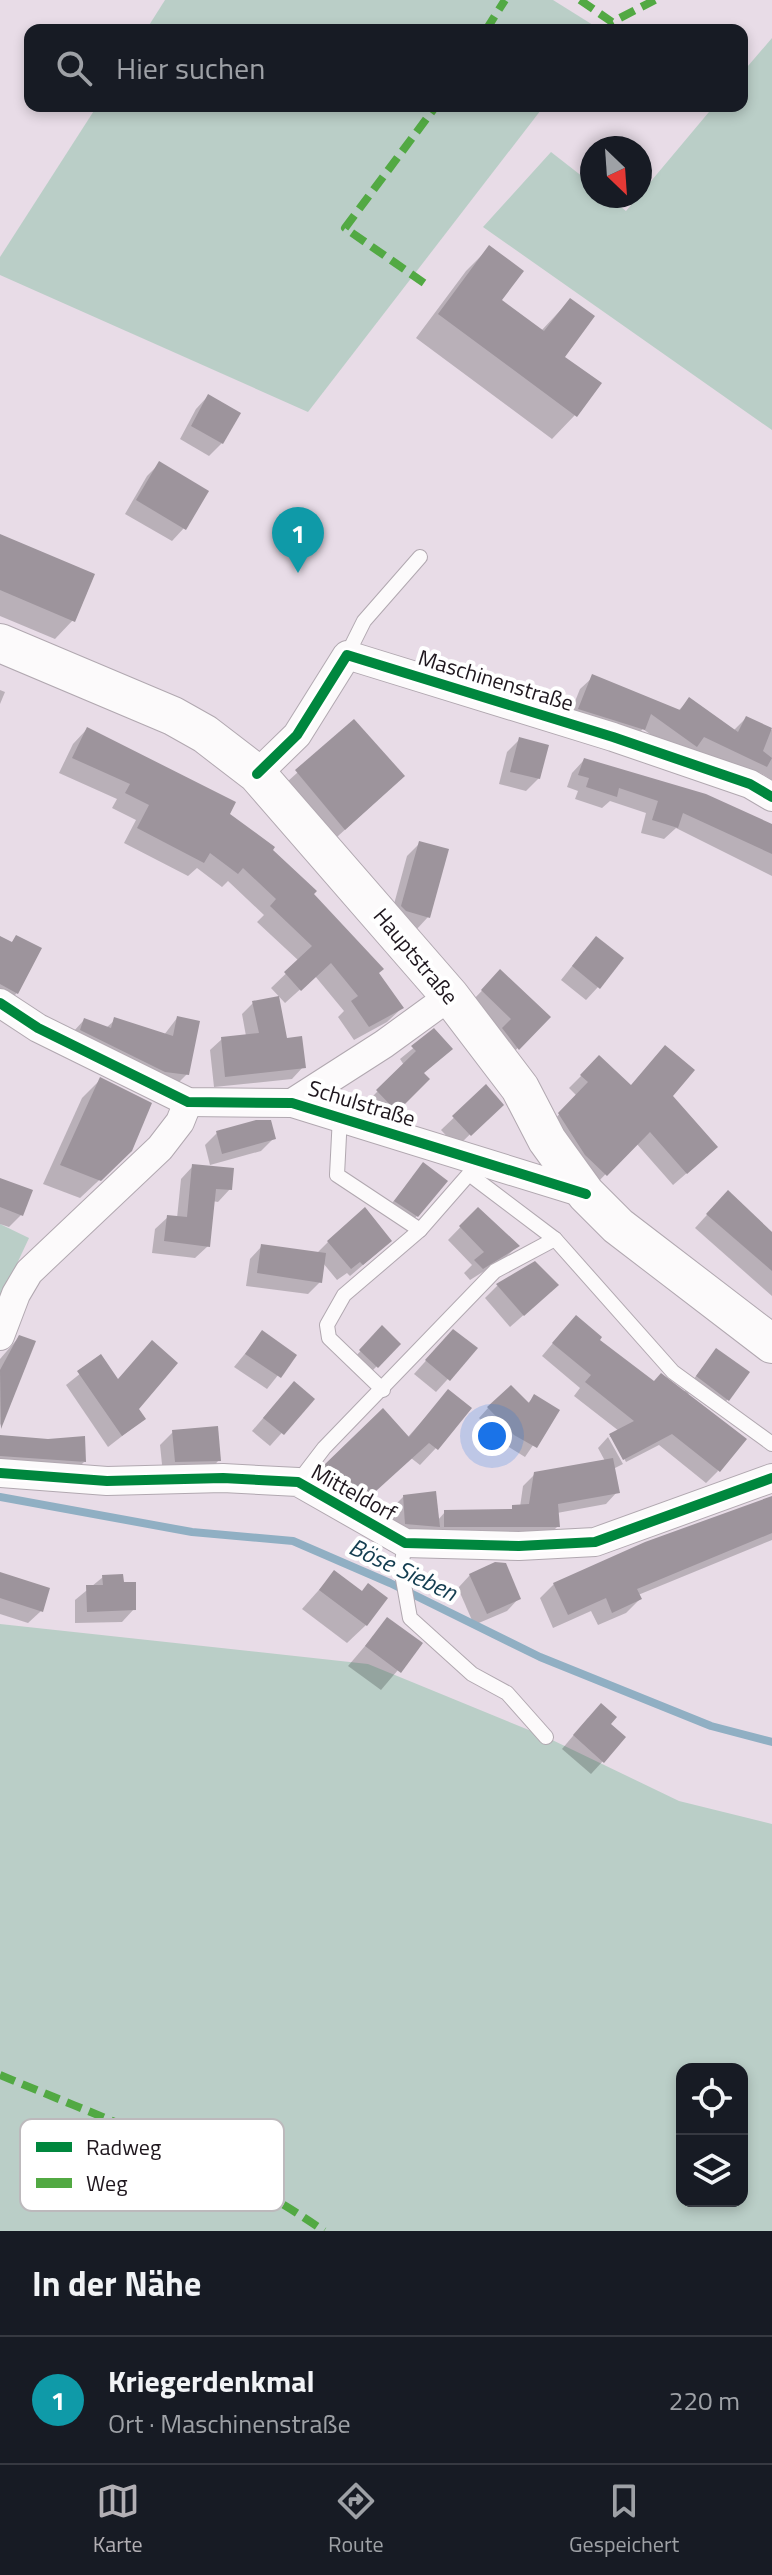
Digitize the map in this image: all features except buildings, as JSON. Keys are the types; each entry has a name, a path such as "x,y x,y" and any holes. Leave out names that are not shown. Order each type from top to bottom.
{"main road":[{"name":"Hauptstraße","path":"0,643 173,716 205,734 257,774 450,996 520,1088 547,1140 586,1194 618,1226 772,1344"}],"street":[{"path":"257,774 297,735 347,655"},
{"name":"Maschinenstraße","path":"347,655 613,737 750,784 772,797"},
{"path":"292,1103 384,1044 450,996"},
{"name":"Schulstraße","path":"0,1003 38,1028 188,1102 292,1103 586,1194"},
{"path":"0,1336 16,1294 29,1272 160,1148 180,1122 188,1102"},
{"name":"Mitteldorf","path":"0,1473 107,1481 223,1478 298,1482 403,1555 595,1542 772,1478"}],"lane":[{"path":"347,655 364,621 420,557"},
{"path":"340,1116 337,1175 420,1230"},
{"path":"383,1390 329,1338 327,1325 344,1295 365,1273 420,1230 469,1174 555,1239 673,1372 772,1444"},
{"name":"Mitteldorf","path":"298,1482 324,1448 495,1271 555,1239"},
{"path":"403,1555 410,1618 472,1674 507,1693 546,1737"}],"green space":[{"path":"165,0 553,0 591,24 150,24"},
{"path":"772,38 772,430 483,227 551,152 580,175 580,208 622,208 626,211 629,208 652,208 652,180 709,112 748,112 748,66"},
{"path":"93,112 539,112 308,412 0,275 0,257"},
{"path":"0,1224 29,1238 0,1300"},
{"path":"0,1624 368,1664 546,1737 679,1801 772,1824 772,2231 0,2231"}],"waterway":[{"name":"Böse Sieben","path":"0,1497 192,1532 293,1541 390,1583 540,1657 711,1726 772,1742"}],"marked path":[{"path":"490,24 505,0"},
{"path":"580,0 612,22 655,0"},
{"path":"424,283 345,228 432,112"},
{"path":"0,2075 108,2119"},
{"path":"284,2205 324,2231"}],"cycle path":[{"path":"257,774 297,735 347,655 613,737 750,784 772,797"},
{"path":"0,1003 38,1028 188,1102 292,1103 586,1194"},
{"path":"0,1473 107,1481 223,1478 298,1482 405,1543 519,1546 595,1542 772,1478"}],"place":[{"name":"Kriegerdenkmal","path":"298,573"}]}
